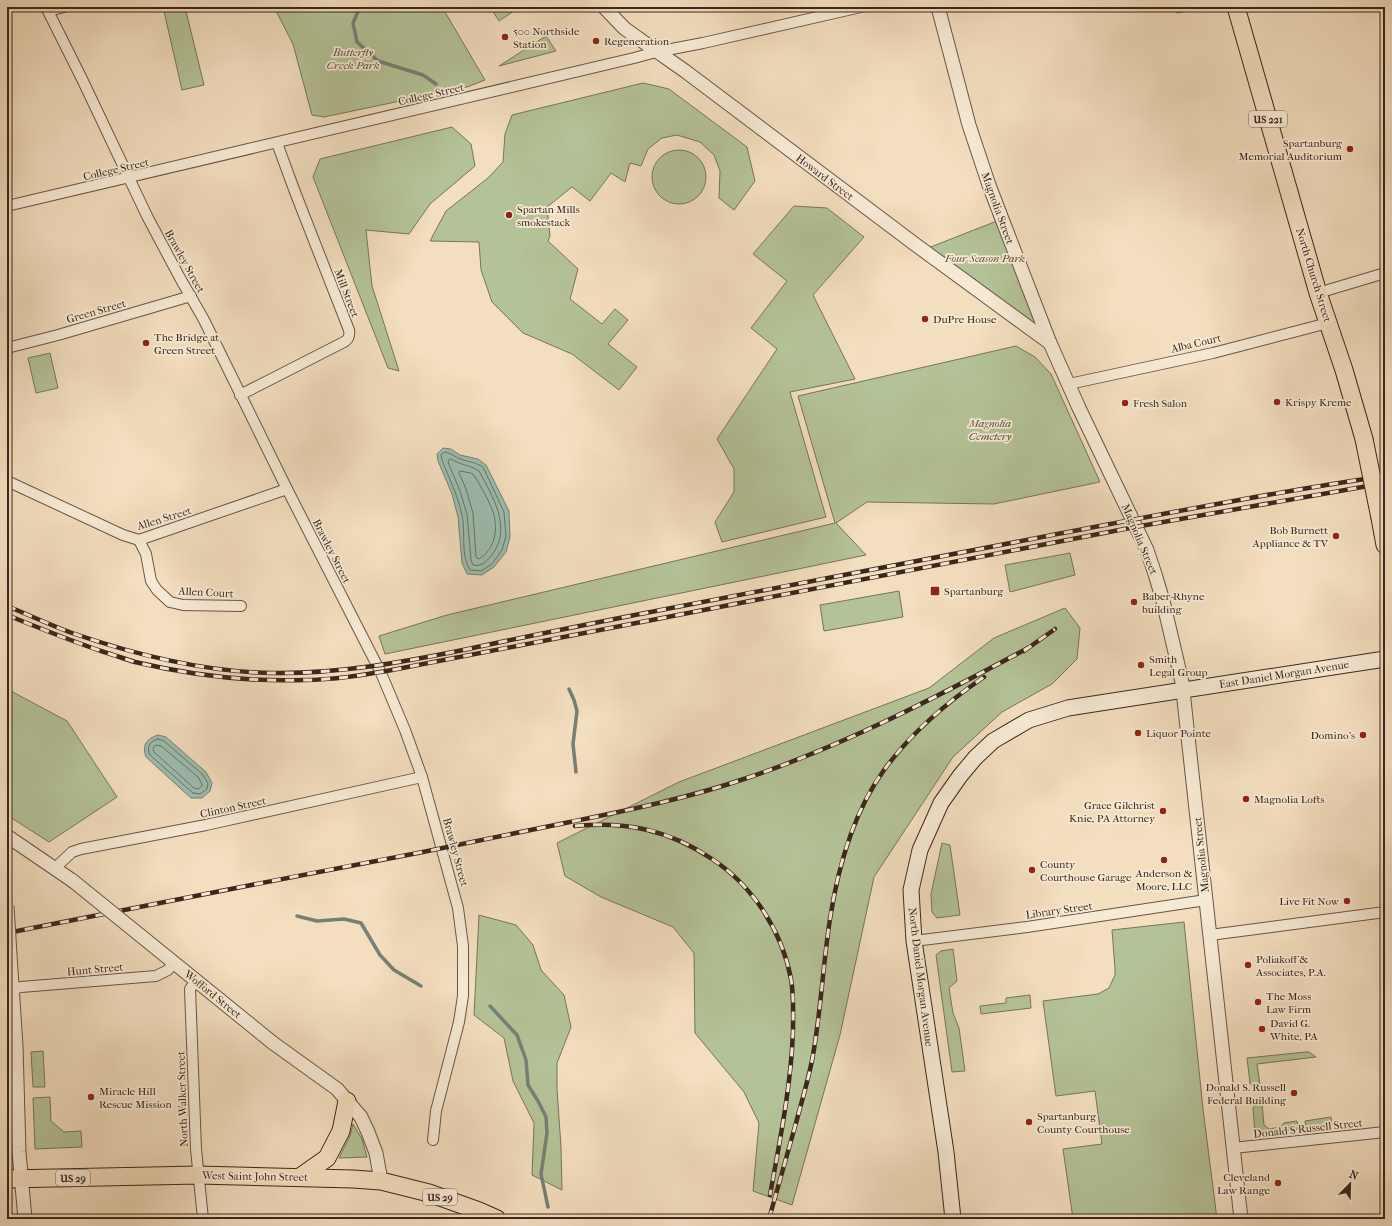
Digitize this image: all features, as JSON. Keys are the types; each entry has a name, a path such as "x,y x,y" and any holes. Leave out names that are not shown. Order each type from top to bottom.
{"main road":[{"name":"North Church Street","path":"1236,7 1318,293 1344,370 1364,439 1385,545"},
{"name":"East Daniel Morgan Avenue","path":"1183,690 1385,659"},
{"name":"North Daniel Morgan Avenue","path":"953,1219 946,1152 914,941 911,890 920,850 941,803 975,758 993,741 1029,720 1050,712 1183,690"},
{"path":"300,1177 327,1158 341,1131 347,1101"},
{"name":"West Saint John Street","path":"14,1179 198,1175 300,1177 381,1181 428,1193 497,1219"}],"street":[{"path":"47,9 64,7"},
{"name":"Howard Street","path":"604,7 624,28 919,248 1050,342"},
{"name":"College Street","path":"7,206 656,52 710,42 861,7"},
{"name":"Magnolia Street","path":"938,7 969,125 989,185 1050,342 1079,408 1148,555 1163,601 1183,690 1241,1219"},
{"name":"Brawley Street","path":"47,9 147,216 204,320 287,489 381,673 405,730 422,777 458,908 463,946 463,996 459,1022 436,1111 433,1140"},
{"name":"Mill Street","path":"240,395 344,342 350,335 277,143"},
{"path":"1318,293 1385,273"},
{"name":"Green Street","path":"7,348 191,296"},
{"name":"Alba Court","path":"1069,384 1218,351 1328,323"},
{"name":"Allen Street","path":"7,481 123,535 139,540 287,489"},
{"name":"Allen Court","path":"139,540 146,554 151,581 157,590 170,602 183,606 241,606"},
{"name":"Clinton Street","path":"55,868 72,852 81,849 206,825 422,777"},
{"name":"Wofford Street","path":"7,836 73,881 273,1043 336,1089 361,1117 376,1153 381,1181"},
{"name":"Library Street","path":"914,941 1027,927 1206,900"},
{"path":"7,906 16,1046 19,1152 14,1179 25,1219"},
{"path":"1210,935 1385,912"},
{"name":"Hunt Street","path":"12,989 156,976 168,970 174,962"},
{"name":"North Walker Street","path":"196,980 190,989 198,1175 202,1219"},
{"name":"Donald S Russell Street","path":"1233,1148 1385,1132"}],"green space":[{"path":"163,7 185,7 204,85 182,90"},
{"name":"Butterfly Creek Park","path":"274,7 442,7 485,80 467,87 324,117 312,115 293,44"},
{"path":"490,7 520,7 499,21"},
{"path":"1176,7 1207,7 1177,13"},
{"path":"546,36 556,51 499,66"},
{"path":"643,83 669,89 747,147 755,181 734,210 719,198 720,171 714,155 700,142 677,135 662,138 648,149 641,166 630,163 625,182 611,173 590,201 572,187 547,207 550,236 548,241 578,269 570,299 602,324 615,309 628,320 608,344 637,367 619,390 572,354 523,333 492,302 481,270 479,242 430,241 446,211 488,178 503,162 505,134 512,115"},
{"path":"452,127 471,144 475,166 430,204 409,234 366,230 372,286 399,371 388,368 313,177 320,159"},
{"path":"674,150 684,150 694,154 702,162 706,172 706,182 702,192 694,200 684,204 674,204 664,200 656,192 652,182 652,172 656,162 664,154"},
{"path":"794,206 827,208 864,237 813,295 855,379 790,392 826,517 722,542 715,522 734,492 734,469 717,439 777,349 751,328 787,281 753,254"},
{"name":"Four Season Park","path":"1002,219 1050,343 923,250"},
{"name":"Magnolia Cemetery","path":"1016,346 1035,357 1051,374 1100,482 994,504 867,502 836,523 866,555 385,654 379,636 447,615 835,523 798,396"},
{"path":"50,353 58,388 36,393 28,358"},
{"path":"1070,553 1075,575 1010,592 1005,565"},
{"path":"899,591 903,617 824,631 820,605"},
{"path":"1065,608 1080,628 1077,659 1052,684 1002,712 953,757 874,877 840,1035 792,1205 753,1191 759,1123 744,1092 695,1033 694,953 673,927 601,897 565,876 557,843 679,782 929,688 994,638"},
{"path":"7,689 67,721 117,797 49,842 10,817 7,792"},
{"path":"942,843 950,845 960,915 937,918 932,912 931,894"},
{"path":"479,915 516,925 533,945 541,970 564,995 571,1027 557,1063 562,1190 532,1175 534,1123 513,1081 504,1038 474,1015"},
{"path":"1184,922 1203,1109 1217,1219 1073,1219 1063,1149 1102,1144 1095,1091 1056,1096 1043,1001 1098,994 1109,988 1115,975 1112,930"},
{"path":"953,949 957,981 949,988 953,1013 959,1028 965,1071 952,1072 936,955 941,951"},
{"path":"1030,995 1031,1008 981,1014 980,1006 1006,1003 1006,998"},
{"path":"43,1051 45,1087 33,1087 31,1052"},
{"path":"1309,1052 1316,1057 1257,1064 1260,1085 1252,1086 1250,1083 1247,1058"},
{"path":"50,1097 51,1121 64,1132 81,1131 82,1147 35,1149 33,1098"},
{"path":"1262,1104 1264,1125 1269,1129 1281,1127 1284,1123 1297,1121 1298,1129 1255,1134 1253,1108 1255,1105"},
{"path":"1331,1117 1332,1125 1306,1128 1305,1121"},
{"path":"353,1124 362,1139 367,1157 339,1158 350,1136"}],"water":[{"path":"443,448 451,449 460,455 478,459 486,465 509,511 510,537 506,552 494,567 482,575 467,574 462,563 458,517 452,494 438,461 437,454"},
{"path":"158,735 166,737 206,772 212,783 210,791 202,798 191,798 146,757 144,749 146,743 150,738"}],"waterway":[{"path":"360,7 353,23 357,42 378,61 423,75 436,84"},
{"path":"569,689 577,711 573,744 576,772"},
{"path":"297,916 317,921 344,919 361,923 380,955 394,970 421,986"},
{"path":"490,1006 517,1035 526,1060 528,1085 546,1117 547,1133 541,1174 548,1207"}],"railway":[{"path":"7,606 64,630 96,641 170,661 196,666 247,672 322,672 396,663 635,615 1167,513 1385,476"},
{"path":"7,615 92,648 156,667 240,679 315,680 337,678 392,670 1135,527 1385,483"},
{"path":"1024,651 1055,629"},
{"path":"7,933 423,852 614,813 703,792 747,778 819,751 925,702 1028,648"},
{"path":"769,1219 811,1064 816,1038 833,899 842,860 855,822 873,787 894,756 930,719 956,697 984,677"},
{"path":"575,826 612,825 646,830 663,834 696,849 727,870 740,882 753,896 773,927 787,961 791,979 793,998 793,1031 790,1072 770,1195"}],"place":[{"name":"500 Northside Station","path":"505,37"},
{"name":"Regeneration","path":"596,41"},
{"name":"Spartanburg Memorial Auditorium","path":"1350,149"},
{"name":"Spartan Mills smokestack","path":"509,215"},
{"name":"DuPre House","path":"925,319"},
{"name":"The Bridge at Green Street","path":"146,343"},
{"name":"Krispy Kreme","path":"1277,402"},
{"name":"Fresh Salon","path":"1125,403"},
{"name":"Bob Burnett Appliance & TV","path":"1336,536"},
{"name":"Spartanburg","path":"935,591"},
{"name":"Baber-Rhyne building","path":"1134,602"},
{"name":"Smith Legal Group","path":"1141,665"},
{"name":"Liquor Pointe","path":"1138,733"},
{"name":"Domino's","path":"1363,735"},
{"name":"Magnolia Lofts","path":"1246,799"},
{"name":"Grace Gilchrist Knie, PA Attorney","path":"1163,811"},
{"name":"Anderson & Moore, LLC","path":"1164,860"},
{"name":"County Courthouse Garage","path":"1032,870"},
{"name":"Live Fit Now","path":"1347,901"},
{"name":"Poliakoff & Associates, P.A.","path":"1248,965"},
{"name":"The Moss Law Firm","path":"1258,1002"},
{"name":"David G. White, PA","path":"1262,1029"},
{"name":"Donald S. Russell Federal Building","path":"1294,1093"},
{"name":"Miracle Hill Rescue Mission","path":"91,1097"},
{"name":"Spartanburg County Courthouse","path":"1029,1122"},
{"name":"Cleveland Law Range","path":"1278,1183"}]}
